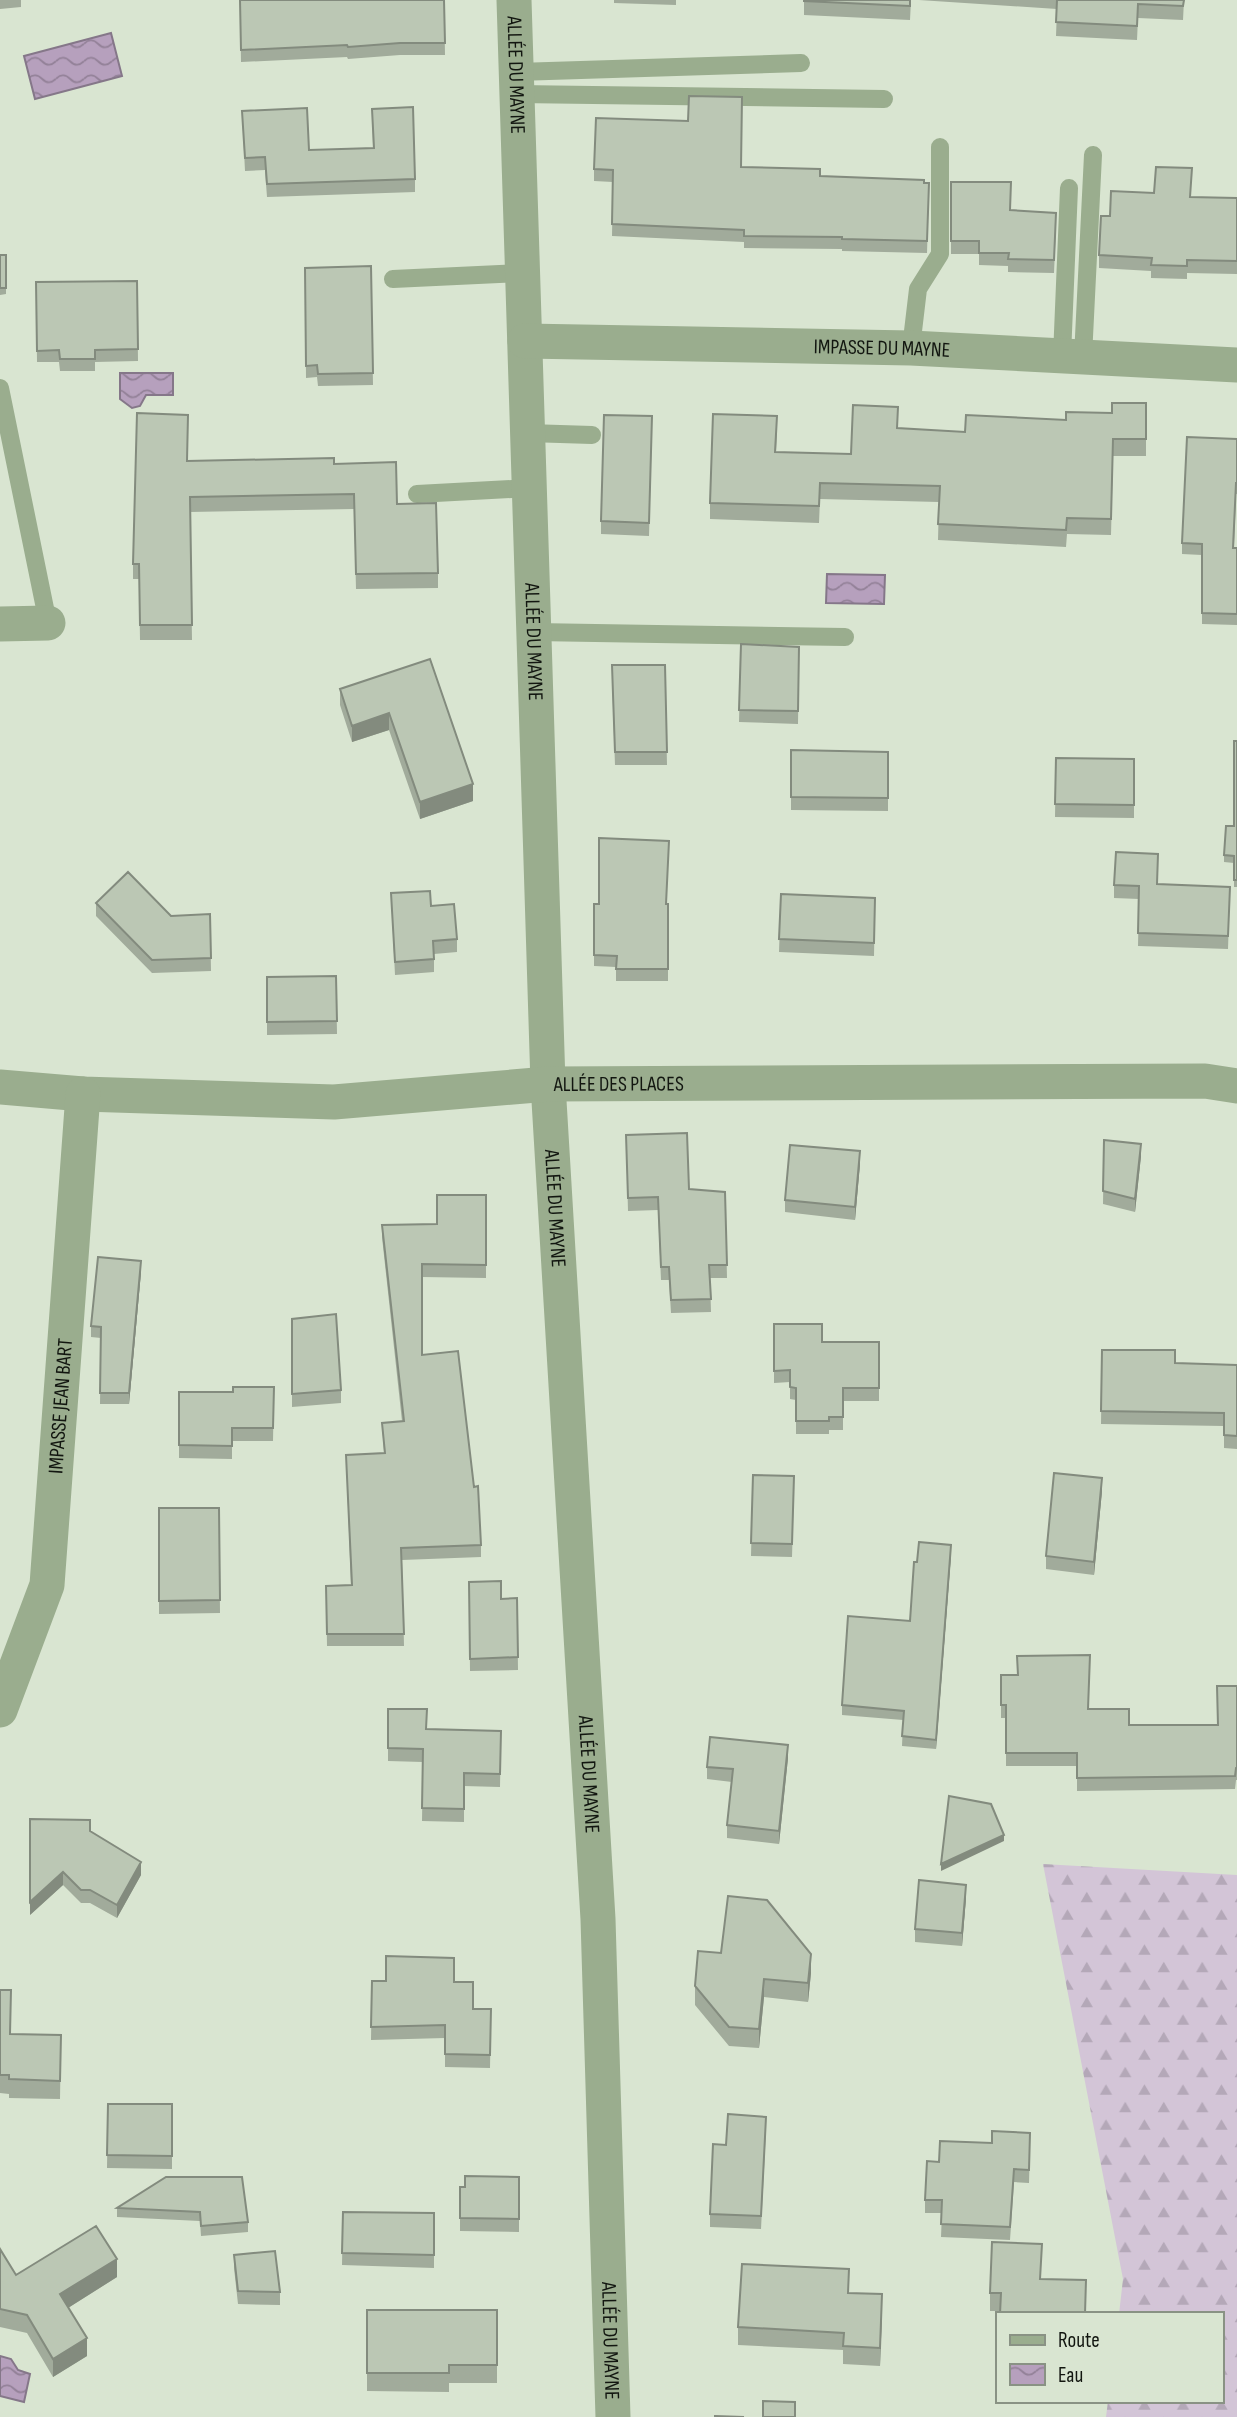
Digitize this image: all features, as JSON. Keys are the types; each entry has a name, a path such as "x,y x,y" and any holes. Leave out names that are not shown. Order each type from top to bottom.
{"street":[{"name":"ALLÉE DU MAYNE","path":"514,0 548,1084 598,1919 613,2417"},
{"name":"IMPASSE DU MAYNE","path":"525,341 911,348 1237,365"},
{"path":"0,624 48,623"},
{"name":"ALLÉE DES PLACES","path":"0,1087 83,1094 334,1102 548,1084 1205,1081 1237,1086"},
{"name":"IMPASSE JEAN BART","path":"0,1710 47,1585 83,1094"}],"lane":[{"path":"517,83 801,63"},
{"path":"517,83 884,99"},
{"path":"911,348 918,289 940,254 940,147"},
{"path":"1072,356 1093,155"},
{"path":"1069,188 1072,356"},
{"path":"393,279 523,273"},
{"path":"0,388 48,623"},
{"path":"528,433 592,435"},
{"path":"417,494 530,488"},
{"path":"534,632 845,637"}],"green space":[{"path":"1043,1864 1237,1875 1237,2417 1106,2417 1108,2403 1223,2403 1223,2312 1119,2312 1123,2279"}],"water":[{"path":"111,33 122,76 35,99 24,56"},
{"path":"120,373 173,373 173,395 146,395 140,406 132,408 120,399"},
{"path":"827,574 885,575 884,604 826,603"},
{"path":"0,2356 11,2359 18,2370 30,2374 24,2402 0,2396"}],"building":[{"path":"240,0 444,0 445,43 241,50"},
{"path":"910,0 910,6 804,1"},
{"path":"1057,0 1184,0 1183,6 1138,4 1137,26 1056,22"},
{"path":"689,96 742,97 741,167 820,169 820,176 924,180 924,183 929,183 927,241 744,236 744,230 612,224 613,170 594,169 596,118 688,121"},
{"path":"413,107 415,179 267,184 265,157 245,158 242,111 307,108 309,150 374,148 372,109"},
{"path":"1156,167 1192,168 1190,197 1237,198 1237,261 1187,260 1187,266 1151,265 1152,258 1099,255 1101,216 1110,216 1111,191 1154,193"},
{"path":"951,182 1011,182 1010,210 1056,213 1054,260 1008,259 1009,253 979,253 979,241 951,241"},
{"path":"0,255 6,255 6,288 0,288"},
{"path":"371,266 373,373 318,374 317,365 306,366 305,268"},
{"path":"137,281 138,349 95,350 95,359 60,359 59,350 37,351 36,282"},
{"path":"1112,403 1146,403 1146,439 1113,439 1111,519 1067,518 1066,530 938,524 940,486 820,483 819,506 710,503 713,414 777,416 775,452 851,454 853,405 898,407 897,428 965,432 966,415 1066,420 1066,412 1112,413"},
{"path":"137,413 188,415 187,461 334,458 334,464 396,462 397,504 436,503 438,573 356,574 354,494 190,497 192,625 140,625 139,564 133,564"},
{"path":"604,415 652,416 649,523 601,521"},
{"path":"1187,437 1237,439 1233,548 1237,548 1237,614 1202,613 1202,544 1182,543"},
{"path":"741,644 799,647 798,711 739,710"},
{"path":"430,659 473,784 420,802 389,713 352,726 340,689"},
{"path":"612,665 665,665 667,752 615,752"},
{"path":"1234,741 1237,741 1237,880 1234,880 1234,856 1224,855 1226,826 1234,826"},
{"path":"791,750 888,752 888,798 791,797"},
{"path":"1056,758 1134,759 1134,805 1055,804"},
{"path":"599,838 669,841 666,904 668,969 616,969 617,956 594,955 594,904 599,904"},
{"path":"1116,852 1158,854 1157,884 1230,887 1228,936 1138,933 1139,886 1114,885"},
{"path":"128,872 171,916 210,914 211,958 152,960 96,903"},
{"path":"430,891 431,906 454,904 457,939 433,941 434,959 395,962 391,893"},
{"path":"781,894 875,898 874,943 779,939"},
{"path":"336,976 337,1021 267,1022 267,977"},
{"path":"687,1133 689,1189 725,1192 727,1265 709,1265 711,1299 671,1300 669,1267 661,1267 658,1197 628,1198 626,1135"},
{"path":"1104,1140 1141,1144 1135,1199 1103,1191"},
{"path":"790,1145 860,1151 855,1207 785,1200"},
{"path":"437,1195 486,1195 486,1265 422,1264 422,1355 458,1351 474,1487 478,1486 481,1545 401,1548 404,1634 327,1634 326,1586 352,1585 346,1455 385,1453 382,1423 404,1421 382,1225 437,1224"},
{"path":"98,1257 141,1261 129,1393 100,1393 101,1327 91,1326"},
{"path":"336,1314 341,1390 292,1394 292,1319"},
{"path":"774,1324 822,1324 822,1342 879,1342 879,1388 843,1388 843,1417 829,1417 829,1421 796,1421 796,1388 790,1387 790,1370 774,1371"},
{"path":"1102,1350 1175,1350 1175,1363 1237,1365 1237,1436 1224,1435 1224,1413 1101,1411"},
{"path":"233,1387 274,1387 273,1428 232,1428 232,1446 179,1445 179,1392 233,1392"},
{"path":"1054,1473 1102,1478 1094,1562 1046,1556"},
{"path":"753,1475 794,1476 792,1544 751,1543"},
{"path":"159,1508 219,1508 220,1600 159,1601"},
{"path":"919,1542 951,1545 936,1740 902,1736 904,1711 842,1705 848,1616 910,1621 914,1562 917,1562"},
{"path":"501,1581 501,1599 517,1598 518,1657 470,1659 469,1582"},
{"path":"1090,1655 1088,1709 1129,1709 1129,1725 1218,1725 1217,1686 1237,1686 1235,1776 1077,1778 1077,1753 1006,1753 1006,1705 1001,1705 1001,1675 1018,1675 1017,1656"},
{"path":"388,1709 427,1709 426,1729 501,1731 500,1774 464,1773 464,1809 422,1808 423,1749 388,1748"},
{"path":"710,1737 788,1745 779,1831 727,1825 733,1769 707,1767"},
{"path":"949,1796 991,1804 1004,1835 941,1864"},
{"path":"30,1819 90,1820 90,1831 141,1862 117,1905 90,1890 81,1890 63,1872 30,1902"},
{"path":"919,1880 966,1885 962,1933 915,1929"},
{"path":"728,1896 767,1900 811,1954 808,1983 764,1979 759,2029 729,2027 695,1986 698,1951 721,1953"},
{"path":"386,1956 454,1958 454,1982 473,1982 473,2009 491,2009 490,2055 445,2054 445,2025 371,2027 372,1981 386,1981"},
{"path":"0,1990 11,1990 10,2034 61,2035 60,2081 9,2079 9,2075 0,2075"},
{"path":"108,2104 172,2104 172,2156 107,2155"},
{"path":"728,2114 766,2117 761,2216 710,2214 713,2144 726,2145"},
{"path":"992,2131 1030,2133 1029,2170 1014,2169 1010,2227 941,2224 942,2200 925,2200 927,2161 939,2162 940,2141 992,2143"},
{"path":"465,2176 519,2177 519,2219 460,2218 460,2187 465,2187"},
{"path":"166,2177 242,2177 248,2222 201,2226 200,2212 117,2208"},
{"path":"343,2212 434,2213 434,2255 342,2253"},
{"path":"96,2226 117,2259 60,2294 87,2338 53,2359 27,2315 0,2309 0,2249 16,2275"},
{"path":"992,2242 1042,2244 1040,2279 1086,2280 1085,2312 1000,2312 1001,2293 990,2293"},
{"path":"275,2251 280,2292 238,2291 234,2255"},
{"path":"742,2264 849,2269 848,2293 882,2294 880,2348 843,2346 844,2333 738,2327"},
{"path":"367,2310 497,2310 497,2365 449,2365 449,2373 367,2373"},
{"path":"763,2401 795,2402 795,2417 763,2417"}]}
